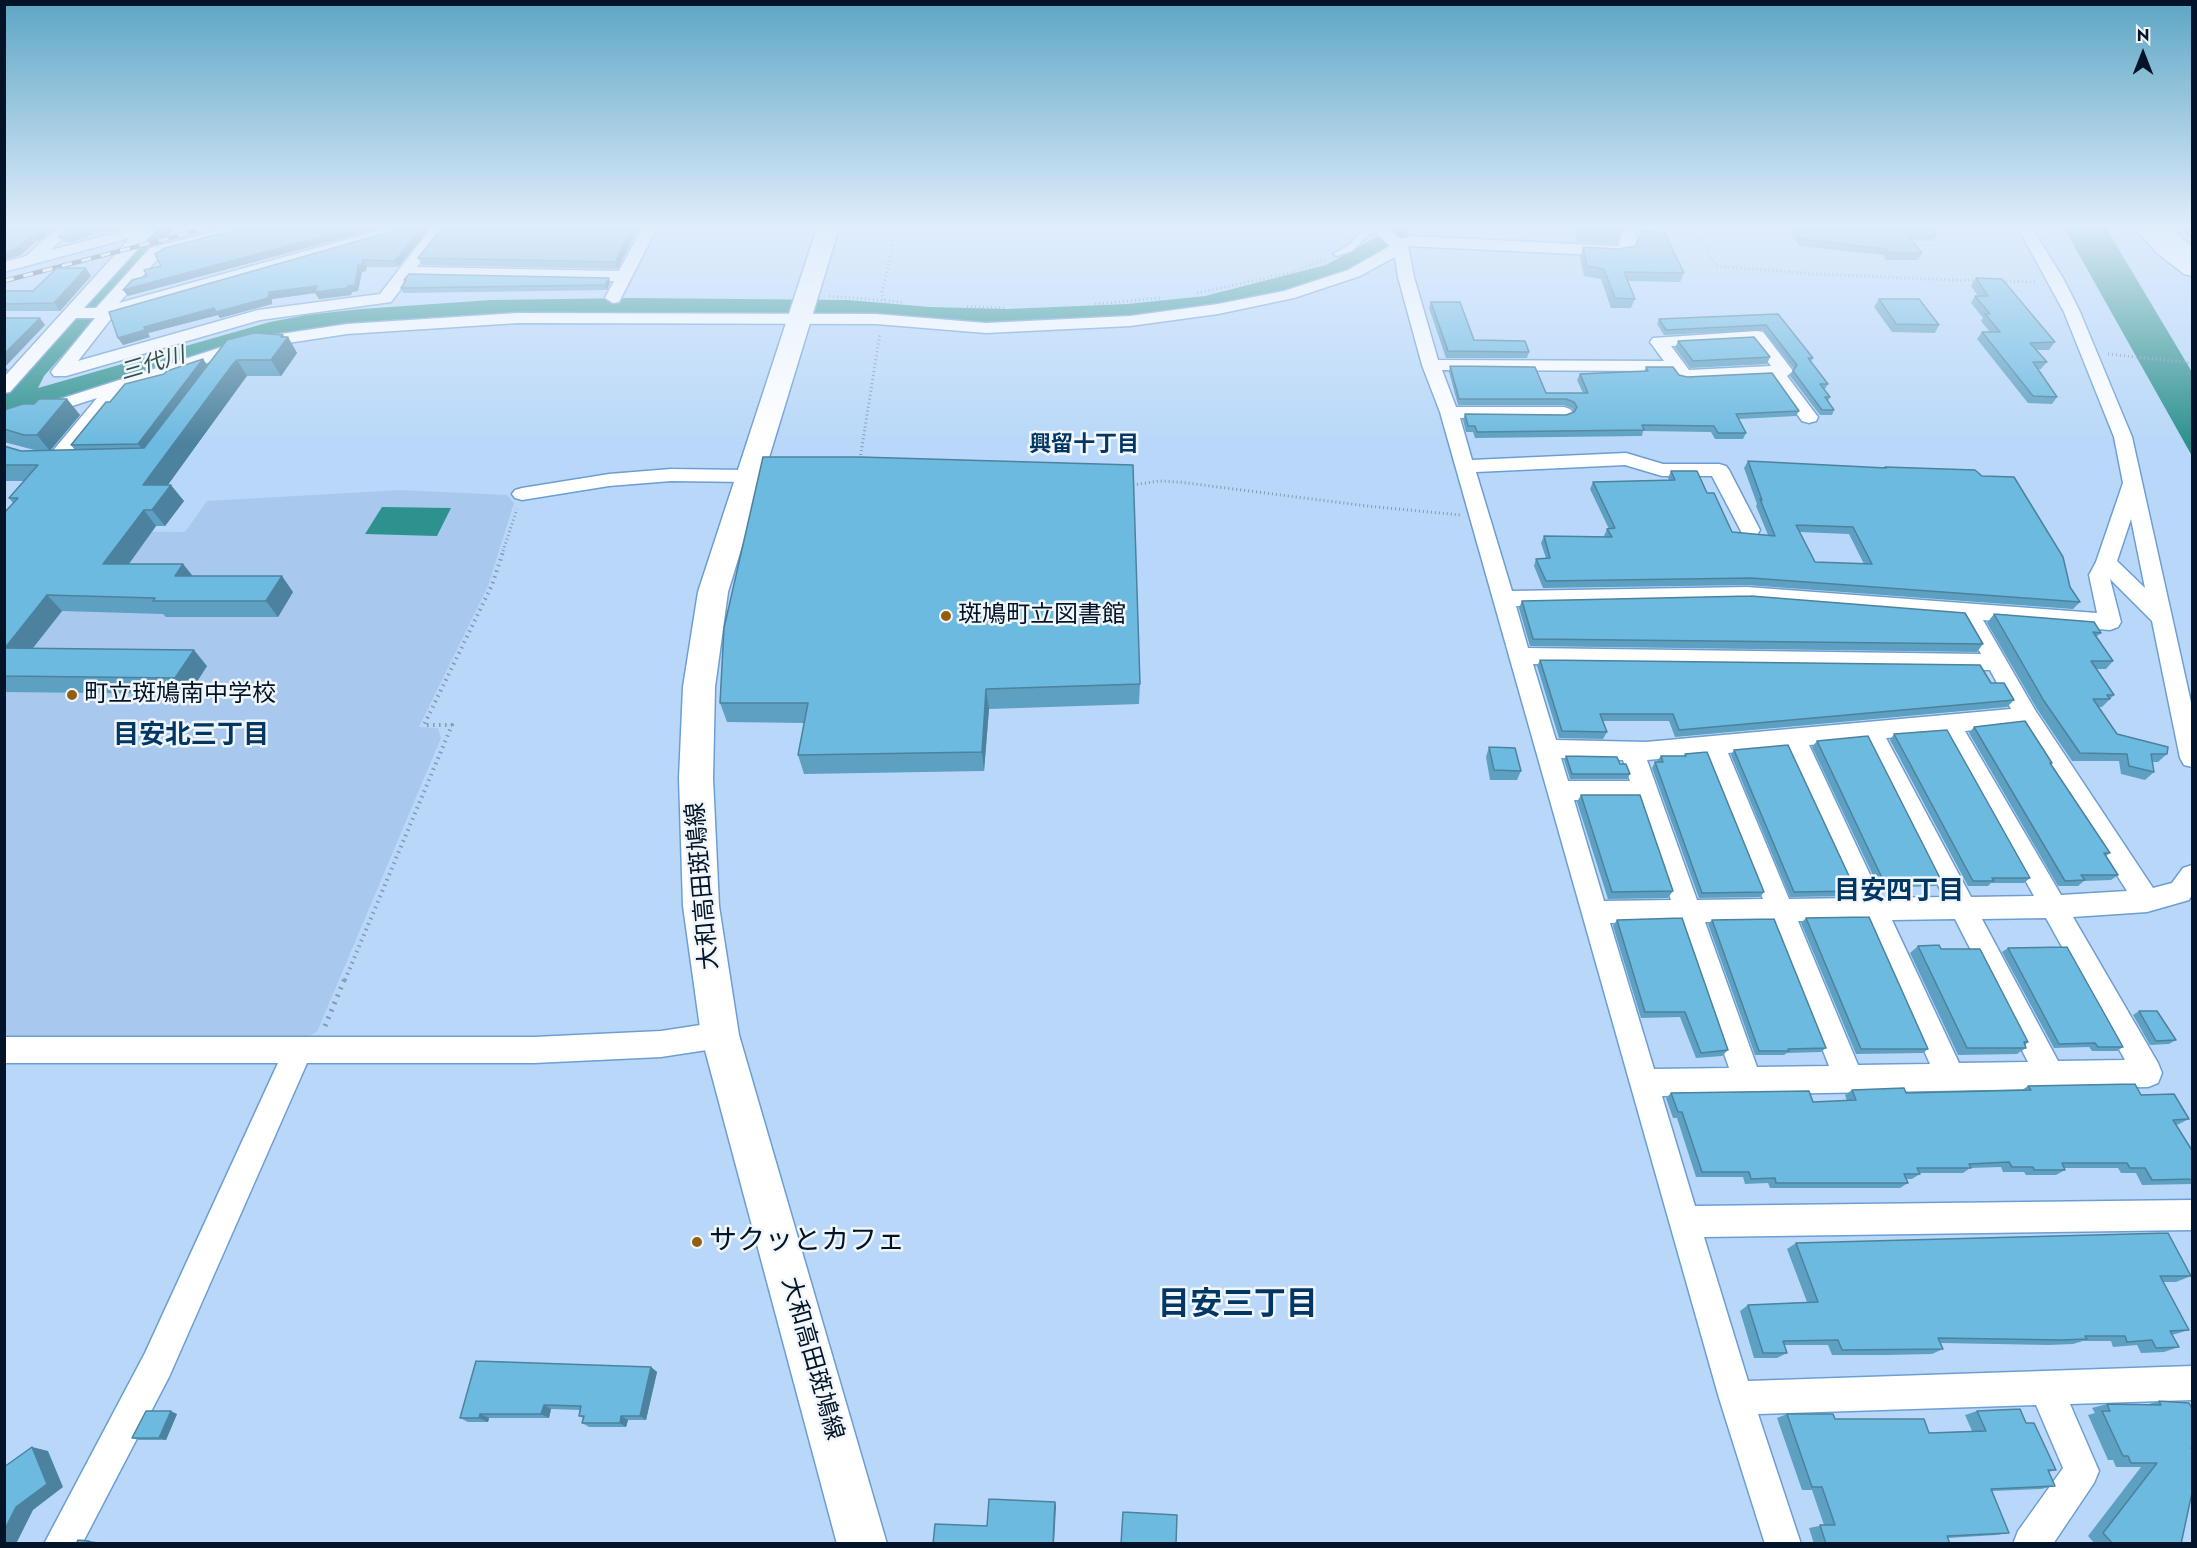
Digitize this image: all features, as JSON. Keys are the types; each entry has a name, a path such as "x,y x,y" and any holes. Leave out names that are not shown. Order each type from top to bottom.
{"main road":[{"name":"大和高田斑鳩線","path":"805,300 713,592 699,687 696,778 701,906 720,1035 862,1544"}],"street":[{"path":"4,388 83,300"},
{"path":"101,313 112,300"},
{"path":"46,318 101,313 146,300"},
{"path":"101,313 106,316 60,372 258,315 377,300"},
{"path":"4,423 230,350 275,338 362,327 448,321 803,307 883,321 986,328 1163,318 1259,300"},
{"path":"1413,300 1431,365 1449,412 1465,466 1736,1398 1783,1544"},
{"path":"2067,300 2123,437 2193,759"},
{"path":"1757,336 1784,370 1684,376 1677,366 1659,342 1757,336"},
{"path":"210,377 230,350"},
{"path":"1431,365 1677,366"},
{"path":"1775,372 1809,417"},
{"path":"56,459 117,385"},
{"path":"1449,412 1564,413"},
{"path":"35,459 79,459"},
{"path":"1465,466 1626,459 1662,470 1719,470 1750,530"},
{"path":"522,494 609,480 671,475 748,476"},
{"path":"1504,599 1747,594 2110,622 2099,575 2106,562 2133,482"},
{"path":"2106,562 2162,618"},
{"path":"1967,610 2027,716 2148,901"},
{"path":"1520,656 1996,662"},
{"path":"1546,749 1632,751 2027,716"},
{"path":"1644,1083 2148,1073 1949,723"},
{"path":"1871,731 2050,1075"},
{"path":"1794,738 1950,1077"},
{"path":"1713,745 1849,1079"},
{"path":"1632,751 1748,1081"},
{"path":"1559,791 1646,790"},
{"path":"1594,912 2055,907 2148,901 2180,892 2193,876"},
{"path":"4,1050 557,1049 660,1044 720,1035"},
{"path":"62,1544 157,1365 306,1051"},
{"path":"1684,1222 2193,1215"},
{"path":"1736,1398 2193,1383"},
{"path":"2031,1544 2082,1471 2045,1387"}],"path":[{"path":"803,307 881,300"},
{"path":"886,300 909,304"},
{"path":"1089,304 1130,300"},
{"path":"966,308 1006,308"},
{"path":"859,465 883,321"},
{"path":"2086,351 2193,363"},
{"path":"1133,485 1159,481 1179,482 1251,489 1367,507 1480,517"},
{"path":"306,1051 452,725 424,725 492,585 522,494"}],"shaded area":[{"path":"2105,300 2149,300 2192,372 2192,456"},
{"path":"401,490 507,495 514,503 488,586 419,727 438,728 441,738 317,1032 303,1039 5,1037 5,530 185,532 207,501"},
{"path":"382,507 451,508 437,536 365,534"}],"building":[{"path":"4,300 57,300 54,303 4,304"},
{"path":"150,300 260,300 216,312 214,308 144,327 145,330 118,338 109,312"},
{"path":"1880,300 1920,300 1939,325 1896,324"},
{"path":"1979,300 2020,300 2055,342 2030,343 2047,362 2033,362 2057,397 2033,396 1982,332 2000,332 1985,314 1990,314"},
{"path":"1431,302 1460,302 1474,340 1525,341 1529,352 1448,351"},
{"path":"1778,314 1813,358 1808,358 1828,384 1820,384 1830,397 1825,397 1834,410 1822,410 1793,371 1797,365 1766,325 1666,330 1659,319"},
{"path":"4,318 40,318 4,354"},
{"path":"254,333 288,337 271,360 237,360 233,364 143,485 171,485 152,510 144,510 103,564 183,564 175,576 282,576 266,601 153,601 155,598 47,595 5,648 194,650 175,678 4,676 4,513 18,498 9,498 38,465 4,465 4,446 21,451 144,448 227,340"},
{"path":"1754,337 1770,357 1693,361 1678,341"},
{"path":"203,359 138,444 71,445 106,402 110,402 125,384 164,374"},
{"path":"1450,366 1535,367 1546,393 1588,393 1580,374 1648,371 1646,367 1673,367 1679,375 1687,377 1772,373 1799,411 1736,414 1746,433 1718,433 1714,426 1642,425 1644,430 1477,432 1475,426 1468,426 1465,414 1566,415 1574,412 1577,407 1574,402 1566,399 1459,399"},
{"path":"39,399 67,399 37,435 24,435 4,429 4,410 23,404 34,404"},
{"path":"763,457 860,457 1133,465 1140,684 986,689 982,752 798,755 808,703 720,703 724,628"},
{"path":"1748,461 1975,470 1982,476 2014,477 2063,557 2070,587 2080,602 1751,578 1546,581 1536,559 1550,558 1544,536 1612,537 1607,529 1615,528 1593,482 1675,480 1671,471 1697,471 1707,493 1714,493 1732,532 1775,536 1760,499 1762,500","holes":["1796,525 1853,527 1872,564 1815,562"]},
{"path":"1751,596 1965,613 1983,644 1533,639 1522,601"},
{"path":"1994,614 2094,622 2101,633 2093,632 2113,661 2091,661 2114,695 2107,695 2110,699 2093,699 2117,734 2168,747 2167,754 2151,754 2154,772 2129,766 2127,754 2080,753 2044,701"},
{"path":"1540,660 1980,665 1991,683 2004,683 2014,700 1679,730 1673,714 1600,714 1607,732 1562,731"},
{"path":"2025,721 2110,853 2104,853 2118,875 2081,875 2085,880 2065,881 1974,727"},
{"path":"1947,730 2030,878 1992,878 1994,881 1973,881 1894,734"},
{"path":"1868,736 1941,880 1884,882 1817,741"},
{"path":"1788,745 1856,891 1794,892 1734,750"},
{"path":"1489,747 1515,748 1521,771 1494,770"},
{"path":"1707,752 1764,892 1702,893 1655,762 1663,762 1661,756 1686,756 1685,754"},
{"path":"1566,756 1617,757 1620,764 1626,764 1630,774 1572,774"},
{"path":"1581,795 1640,795 1673,891 1612,892"},
{"path":"1869,917 1928,1049 1861,1049 1806,918"},
{"path":"1682,918 1728,1050 1701,1053 1685,1012 1645,1012 1617,920"},
{"path":"1774,919 1826,1048 1759,1051 1712,920"},
{"path":"1939,945 1941,949 1980,949 2028,1042 2024,1042 2026,1048 1967,1048 1918,946"},
{"path":"2067,947 2123,1047 2098,1047 2095,1043 2059,1044 2008,948"},
{"path":"2139,1011 2157,1011 2176,1040 2156,1041"},
{"path":"2135,1084 2141,1095 2174,1094 2189,1119 2173,1120 2193,1152 2193,1179 2152,1180 2145,1168 2130,1168 2127,1163 2062,1163 2065,1170 2012,1167 2009,1162 1969,1164 1971,1168 1917,1168 1920,1174 1904,1174 1908,1183 1776,1183 1775,1178 1751,1179 1749,1172 1702,1172 1682,1112 1678,1112 1671,1093 1809,1091 1813,1102 1856,1100 1852,1090 1904,1088 1906,1093 2031,1090 2028,1086"},
{"path":"2168,1233 2191,1276 2160,1276 2189,1330 2170,1331 2179,1347 2156,1348 2152,1340 2127,1342 2125,1336 2085,1336 2087,1339 2062,1340 1938,1338 1943,1349 1842,1350 1838,1340 1783,1341 1787,1353 1763,1353 1748,1305 1818,1302 1796,1243"},
{"path":"476,1361 651,1367 640,1416 621,1416 620,1423 582,1423 584,1416 579,1416 581,1406 544,1405 541,1414 480,1414 479,1418 460,1418"},
{"path":"2159,1401 2189,1403 2193,1410 2193,1448 2191,1448 2193,1451 2193,1488 2181,1544 2113,1544 2103,1533 2157,1463 2131,1463 2128,1456 2123,1456 2102,1411 2110,1411 2107,1404 2161,1405"},
{"path":"2020,1409 2026,1423 2034,1423 2056,1470 2048,1470 2055,1486 1991,1489 2009,1533 1947,1536 1950,1544 1826,1544 1820,1525 1835,1525 1822,1487 1812,1487 1787,1414 1833,1414 1835,1419 1924,1419 1929,1433 1986,1431 1977,1411"},
{"path":"146,1411 171,1411 159,1438 132,1438"},
{"path":"32,1447 47,1484 16,1507 4,1531 4,1467"},
{"path":"989,1499 1055,1502 1053,1544 933,1544 935,1524 987,1526"},
{"path":"1123,1512 1177,1515 1176,1544 1121,1544"},
{"path":"78,1540 89,1541 88,1544 76,1544"}],"waterway":[{"path":"15,404 30,373 96,300"},
{"name":"三代川","path":"4,408 270,331 306,324 361,318 491,309 633,307 848,309 930,316 1007,318 1127,313 1205,305 1225,300"}],"place":[{"name":"斑鳩町立図書館","path":"946,616"},
{"name":"町立斑鳩南中学校","path":"72,695"},
{"name":"サクッとカフェ","path":"697,1242"}],"district":[{"name":"興留十丁目","path":"1084,446"},
{"name":"目安北三丁目","path":"191,737"},
{"name":"目安四丁目","path":"1899,893"},
{"name":"目安三丁目","path":"1238,1306"}]}
